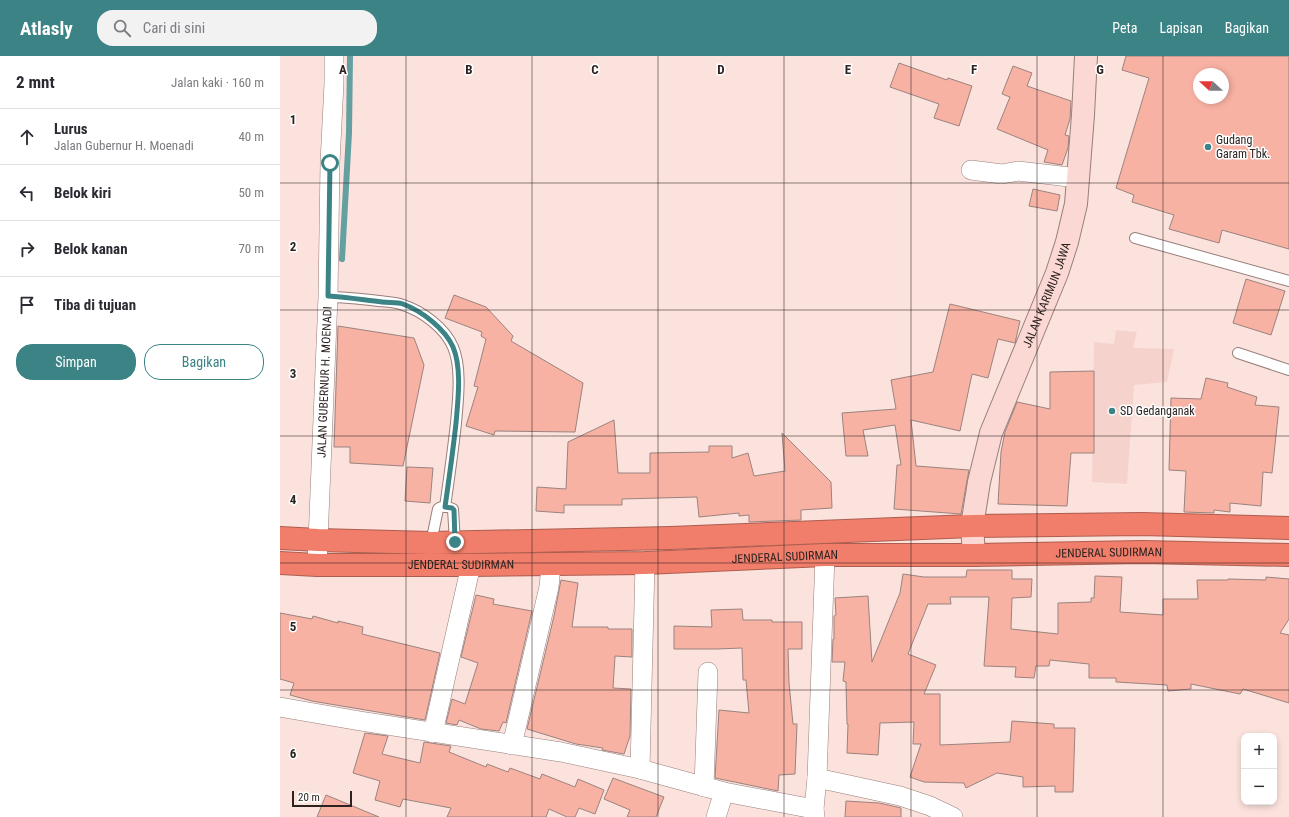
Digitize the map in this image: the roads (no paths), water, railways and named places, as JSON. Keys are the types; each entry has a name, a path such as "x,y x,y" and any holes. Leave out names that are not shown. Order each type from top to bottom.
{"highway":[{"name":"JENDERAL SUDIRMAN","path":"280,538 432,543 671,538 972,526 1142,524 1289,528"},
{"name":"JENDERAL SUDIRMAN","path":"280,563 317,565 552,565 644,563 825,555 974,555 1142,552 1289,555"}],"street":[{"name":"JALAN GUBERNUR H. MOENADI","path":"317,565 328,296 330,163 334,56"},
{"name":"JALAN KARIMUN JAWA","path":"974,555 972,526 979,482 991,433 1057,273 1067,242 1076,204 1086,56"},
{"path":"970,170 1002,174 1018,171 1078,178"},
{"path":"280,707 433,733 561,752 640,769 704,787 814,813 817,778 825,555"},
{"path":"640,769 644,563"},
{"path":"433,733 471,565"},
{"path":"512,745 549,587 552,565"},
{"path":"704,787 708,672"},
{"path":"817,778 900,796 930,806 953,817"},
{"path":"716,817 724,792"}],"lane":[{"path":"1136,238 1289,281"},
{"path":"328,296 402,304 420,312 433,322 453,347 459,381 458,402 445,507"},
{"path":"1238,353 1289,370"},
{"path":"432,543 439,507 452,508 454,510 455,542"}],"waterway":[{"path":"342,259 349,133 350,56"}],"place":[{"name":"Gudang Garam Tbk.","path":"1208,147"},
{"name":"SD Gedanganak","path":"1112,411"}]}
